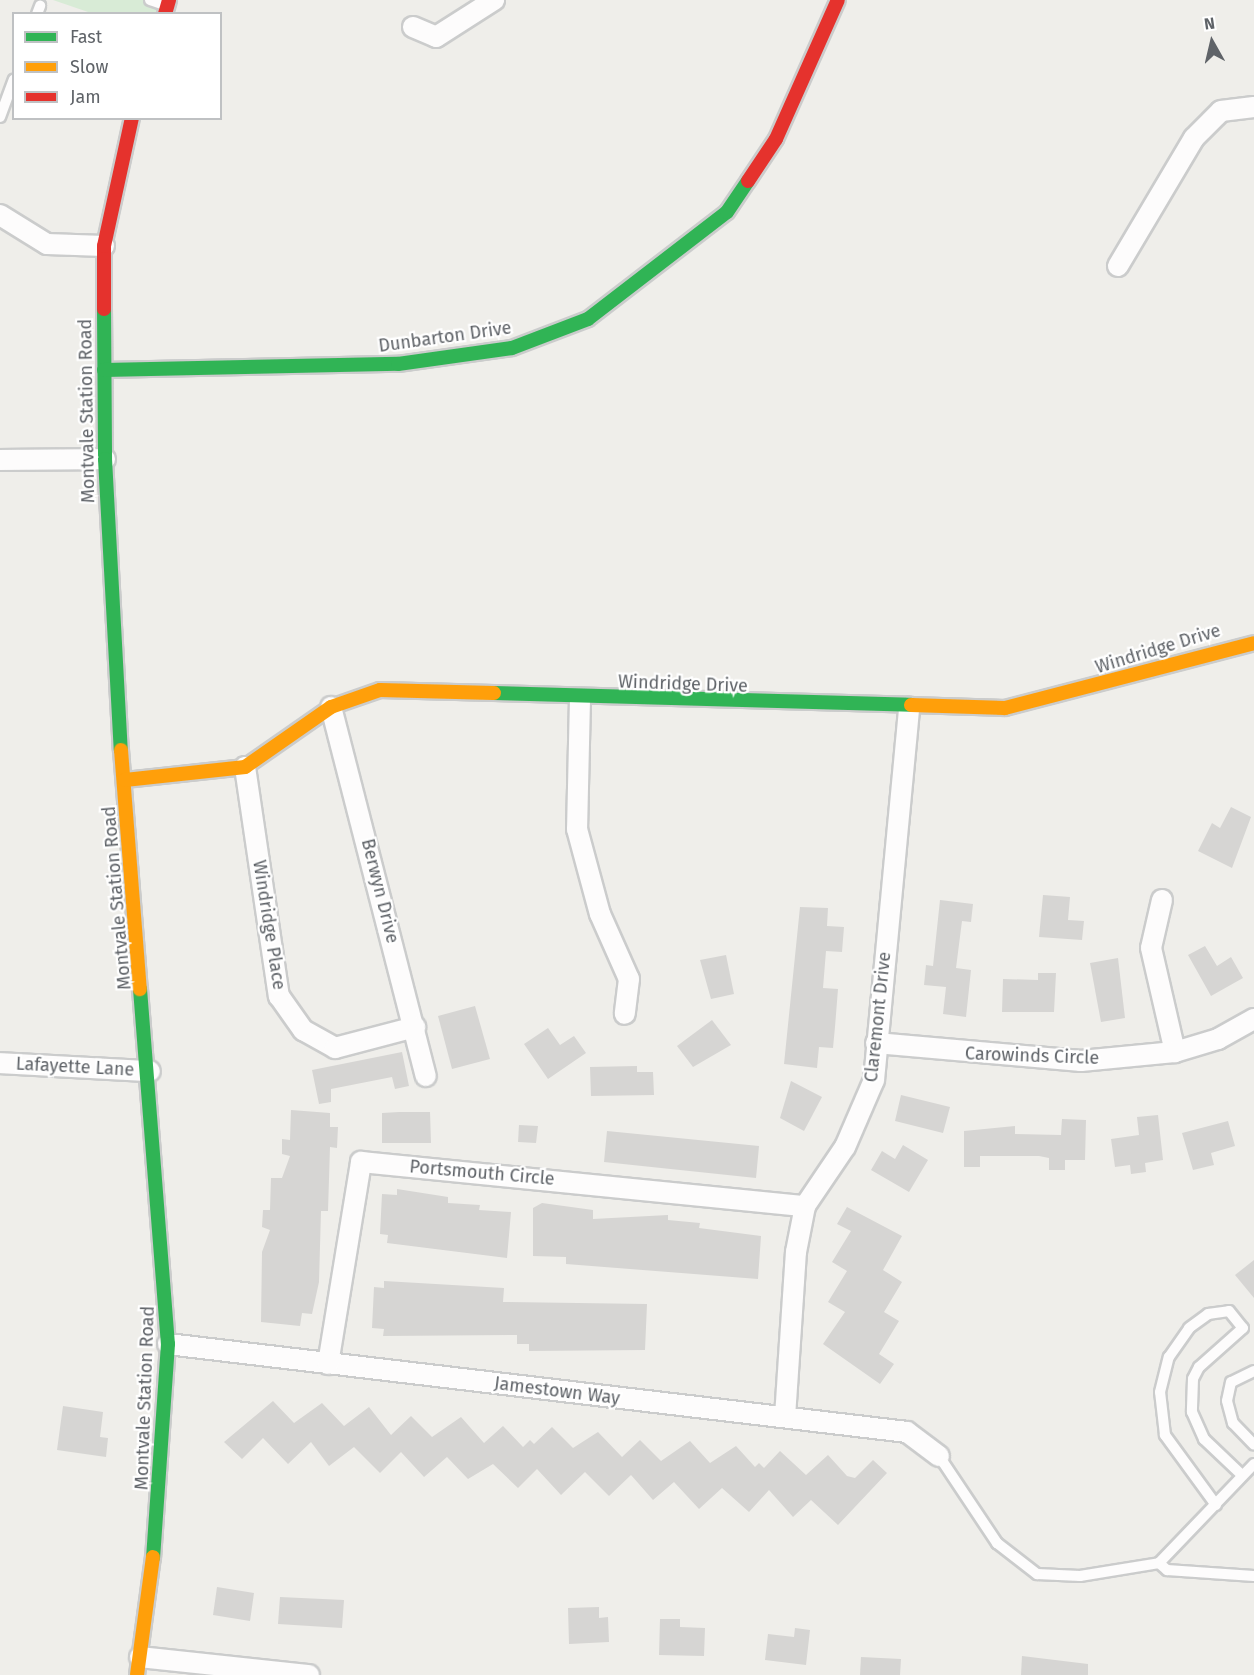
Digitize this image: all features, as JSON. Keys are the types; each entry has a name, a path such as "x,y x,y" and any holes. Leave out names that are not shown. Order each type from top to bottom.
{"street":[{"path":"413,27 436,37 494,0"},
{"name":"Dunbarton Drive","path":"104,370 398,364 512,348 588,320 727,212 776,139 838,0"},
{"path":"1118,266 1194,138 1221,111 1254,107"},
{"name":"Montvale Station Road","path":"132,120 104,246 105,459 125,780 150,1071 168,1344 158,1517 139,1666"},
{"path":"0,216 47,244 104,246"},
{"path":"0,460 105,459"},
{"name":"Windridge Drive","path":"125,780 245,767 331,707 380,690 413,689 580,699 909,708 1005,708 1254,643"},
{"path":"580,699 577,829 600,914 629,979 625,1014"},
{"name":"Berwyn Drive","path":"331,707 426,1076"},
{"name":"Claremont Drive","path":"785,1417 796,1252 805,1206 863,1108 874,1080 909,708"},
{"name":"Windridge Place","path":"245,767 279,996 303,1030 335,1048 415,1027"},
{"path":"1162,900 1151,948 1175,1052"},
{"name":"Carowinds Circle","path":"876,1043 1070,1061 1175,1052 1218,1039 1254,1019"},
{"name":"Lafayette Lane","path":"0,1063 150,1071"},
{"name":"Portsmouth Circle","path":"328,1364 361,1162 805,1206"},
{"name":"Jamestown Way","path":"168,1344 906,1432 939,1456"},
{"path":"139,1666 309,1675"}],"lane":[{"path":"150,0 167,7"},
{"path":"0,117 12,84"},
{"path":"1216,1505 1165,1435 1160,1392 1169,1357 1189,1328 1208,1314 1229,1311 1243,1328 1199,1368 1193,1379 1192,1412 1204,1439 1242,1475"},
{"path":"1254,1371 1231,1382 1227,1401 1233,1423 1254,1445"},
{"path":"939,1456 998,1543 1036,1574 1080,1576 1159,1563 1254,1464"},
{"path":"1159,1563 1167,1570 1254,1576"}],"green space":[{"path":"53,0 171,0 167,12 88,12"}],"building":[{"path":"1231,807 1251,817 1232,868 1198,851 1212,823 1220,828"},
{"path":"1043,895 1070,897 1068,920 1084,921 1082,940 1039,937"},
{"path":"940,900 973,904 971,922 962,921 956,968 971,970 966,1017 943,1014 946,987 924,985 926,965 933,966"},
{"path":"800,907 828,908 827,926 844,927 842,952 826,951 823,988 838,989 833,1048 819,1047 817,1068 784,1064"},
{"path":"1205,946 1217,966 1231,957 1243,978 1211,996 1188,955"},
{"path":"726,955 734,994 711,999 700,960"},
{"path":"1118,958 1125,1018 1101,1022 1090,963"},
{"path":"1038,973 1056,973 1054,1012 1002,1012 1003,979 1038,980"},
{"path":"475,1006 490,1059 452,1069 438,1016"},
{"path":"712,1020 731,1045 693,1067 677,1046"},
{"path":"548,1028 560,1045 574,1036 586,1053 548,1079 524,1044"},
{"path":"402,1052 409,1086 395,1089 392,1077 331,1089 331,1102 319,1104 312,1070"},
{"path":"637,1066 637,1072 653,1072 654,1095 591,1096 590,1067"},
{"path":"791,1081 822,1097 804,1131 780,1118"},
{"path":"901,1095 950,1107 943,1133 895,1121"},
{"path":"291,1110 330,1113 330,1127 338,1127 337,1148 330,1147 328,1211 321,1211 319,1282 312,1314 302,1313 300,1326 261,1322 262,1252 270,1230 262,1227 263,1210 270,1210 271,1178 282,1178 290,1156 282,1154 282,1139 290,1140"},
{"path":"430,1112 431,1143 382,1143 382,1113"},
{"path":"1158,1115 1163,1160 1145,1163 1146,1172 1131,1174 1130,1165 1115,1167 1111,1139 1139,1135 1137,1117"},
{"path":"1062,1119 1086,1120 1085,1160 1065,1160 1065,1170 1049,1170 1049,1158 1039,1156 980,1156 980,1167 964,1167 964,1131 1015,1126 1015,1134 1061,1135"},
{"path":"1228,1121 1235,1146 1211,1153 1214,1165 1193,1170 1182,1133"},
{"path":"519,1125 538,1126 536,1143 518,1142"},
{"path":"607,1131 759,1146 756,1178 604,1162"},
{"path":"903,1145 928,1160 909,1192 871,1170 882,1151 895,1159"},
{"path":"397,1189 448,1197 448,1203 480,1205 479,1210 511,1212 507,1258 387,1243 388,1235 380,1234 382,1194 397,1195"},
{"path":"542,1203 593,1210 593,1219 668,1215 668,1220 700,1223 699,1228 761,1236 758,1279 566,1264 566,1257 533,1256 533,1208"},
{"path":"847,1207 902,1236 883,1270 902,1282 884,1312 899,1321 879,1354 894,1364 880,1384 823,1344 845,1312 828,1302 847,1271 832,1262 851,1231 837,1224"},
{"path":"1254,1260 1254,1298 1235,1275"},
{"path":"384,1281 504,1288 503,1302 647,1304 645,1350 529,1351 529,1344 517,1344 517,1335 383,1336 384,1329 372,1328 374,1287 384,1288"},
{"path":"273,1401 294,1423 322,1403 344,1426 369,1407 391,1435 411,1416 432,1437 461,1417 484,1443 503,1426 523,1447 530,1440 534,1444 552,1427 573,1448 598,1432 622,1457 640,1440 661,1461 690,1441 710,1463 736,1446 755,1467 759,1463 764,1468 780,1451 806,1475 828,1455 847,1476 855,1478 873,1460 887,1473 838,1525 811,1500 793,1517 769,1490 749,1512 722,1488 699,1509 674,1482 653,1500 631,1475 609,1496 585,1472 561,1495 537,1469 518,1488 493,1464 468,1479 447,1457 424,1477 401,1452 380,1473 354,1447 329,1466 311,1442 288,1464 263,1438 242,1459 224,1442"},
{"path":"63,1406 103,1412 100,1437 108,1438 106,1457 57,1450"},
{"path":"217,1587 254,1593 250,1621 213,1615"},
{"path":"280,1597 344,1600 342,1628 278,1624"},
{"path":"599,1607 599,1618 608,1617 609,1642 569,1644 568,1608"},
{"path":"660,1619 680,1619 680,1627 705,1628 704,1656 659,1655"},
{"path":"795,1628 810,1630 806,1665 765,1660 768,1634 794,1637"},
{"path":"1022,1656 1088,1664 1088,1675 1021,1675"},
{"path":"861,1657 901,1659 900,1675 860,1675"}],"traffic: fast":[{"path":"104,370 398,364 512,348 588,319 727,212 748,181"},
{"path":"104,309 105,459 121,750"},
{"path":"494,693 911,705"},
{"path":"140,989 168,1344 153,1557"}],"traffic: slow":[{"path":"911,705 1005,708 1254,643"},
{"path":"125,780 245,767 331,707 380,690 494,693"},
{"path":"121,750 140,989"},
{"path":"137,1675 153,1557"}],"traffic: jam":[{"path":"166,12 169,0"},
{"path":"748,181 776,139 838,0"},
{"path":"104,309 104,246 132,120"}]}
